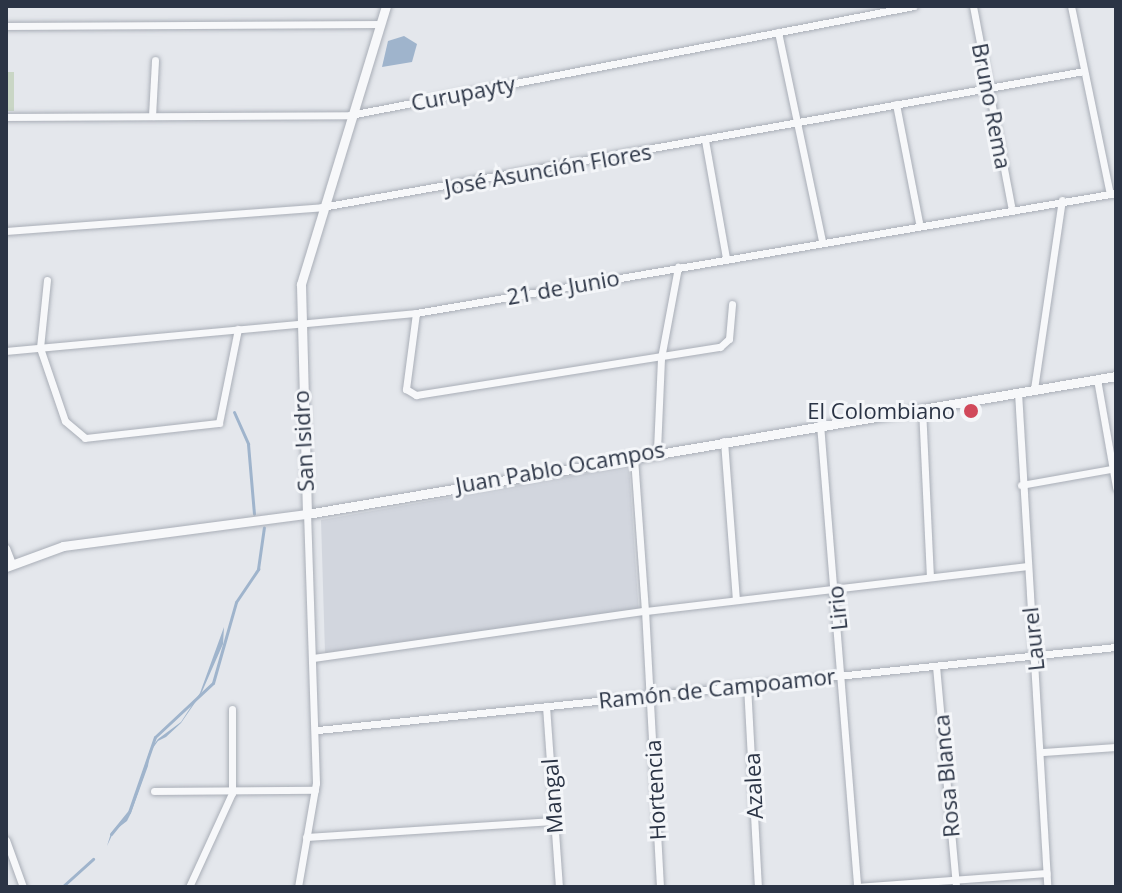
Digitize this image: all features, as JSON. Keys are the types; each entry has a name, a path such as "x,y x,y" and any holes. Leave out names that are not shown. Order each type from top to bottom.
{"street":[{"name":"San Isidro","path":"298,887 315,790 318,730 298,323 322,207 386,6"},
{"name":"Curupayty","path":"6,117 350,115 914,6"},
{"name":"Bruno Rema","path":"973,6 1011,205"},
{"path":"1071,6 1113,193"},
{"path":"6,26 380,24"},
{"path":"778,32 822,240"},
{"path":"152,116 155,60"},
{"name":"José Asunción Flores","path":"6,231 322,207 705,140 988,85 1084,71"},
{"path":"896,104 919,222"},
{"path":"705,140 726,258"},
{"name":"21 de Junio","path":"6,351 416,313 1011,205 1113,193"},
{"path":"1034,389 1062,200"},
{"path":"657,450 661,358 678,267"},
{"path":"47,280 40,348 73,433 85,438 200,429 225,417 238,329"},
{"path":"416,313 406,389 416,395 661,358 726,344 732,304"},
{"name":"Juan Pablo Ocampos","path":"9,566 63,546 307,514 657,450 1116,376"},
{"path":"1097,379 1116,487"},
{"name":"Laurel","path":"1018,392 1026,566 1043,752 1047,887"},
{"path":"922,408 930,577"},
{"name":"Lirio","path":"820,424 845,676 857,887"},
{"path":"724,440 736,599"},
{"name":"Hortencia","path":"634,454 651,693 660,887"},
{"path":"1021,485 1115,468"},
{"path":"6,548 9,566"},
{"path":"313,658 736,599 1026,566"},
{"name":"Ramón de Campoamor","path":"318,730 1116,647"},
{"name":"Rosa Blanca","path":"936,666 956,883"},
{"name":"Azalea","path":"747,685 758,887"},
{"name":"Mangal","path":"546,706 559,887"},
{"path":"189,887 232,793 232,709"},
{"path":"1043,752 1116,747"},
{"path":"154,791 232,793 315,790"},
{"path":"306,837 553,821"},
{"path":"6,840 23,887"},
{"path":"857,887 956,883 1046,873"}],"shaded area":[{"path":"629,466 639,615 325,653 321,520"}],"green space":[{"path":"6,72 14,72 14,111 6,111"}],"water":[{"path":"404,36 417,44 412,62 382,67 388,41"},
{"path":"224,627 223,644 201,694 181,723 158,741 150,752 131,813 127,821 114,831 107,846 111,833 130,811 150,750 158,739 181,722 200,693"}],"waterway":[{"path":"234,412 248,444 254,514"},
{"path":"111,834 129,812 155,737 213,683 236,602 258,569 264,527"},
{"path":"62,887 93,859"}],"place":[{"name":"El Colombiano","path":"971,411"}]}
